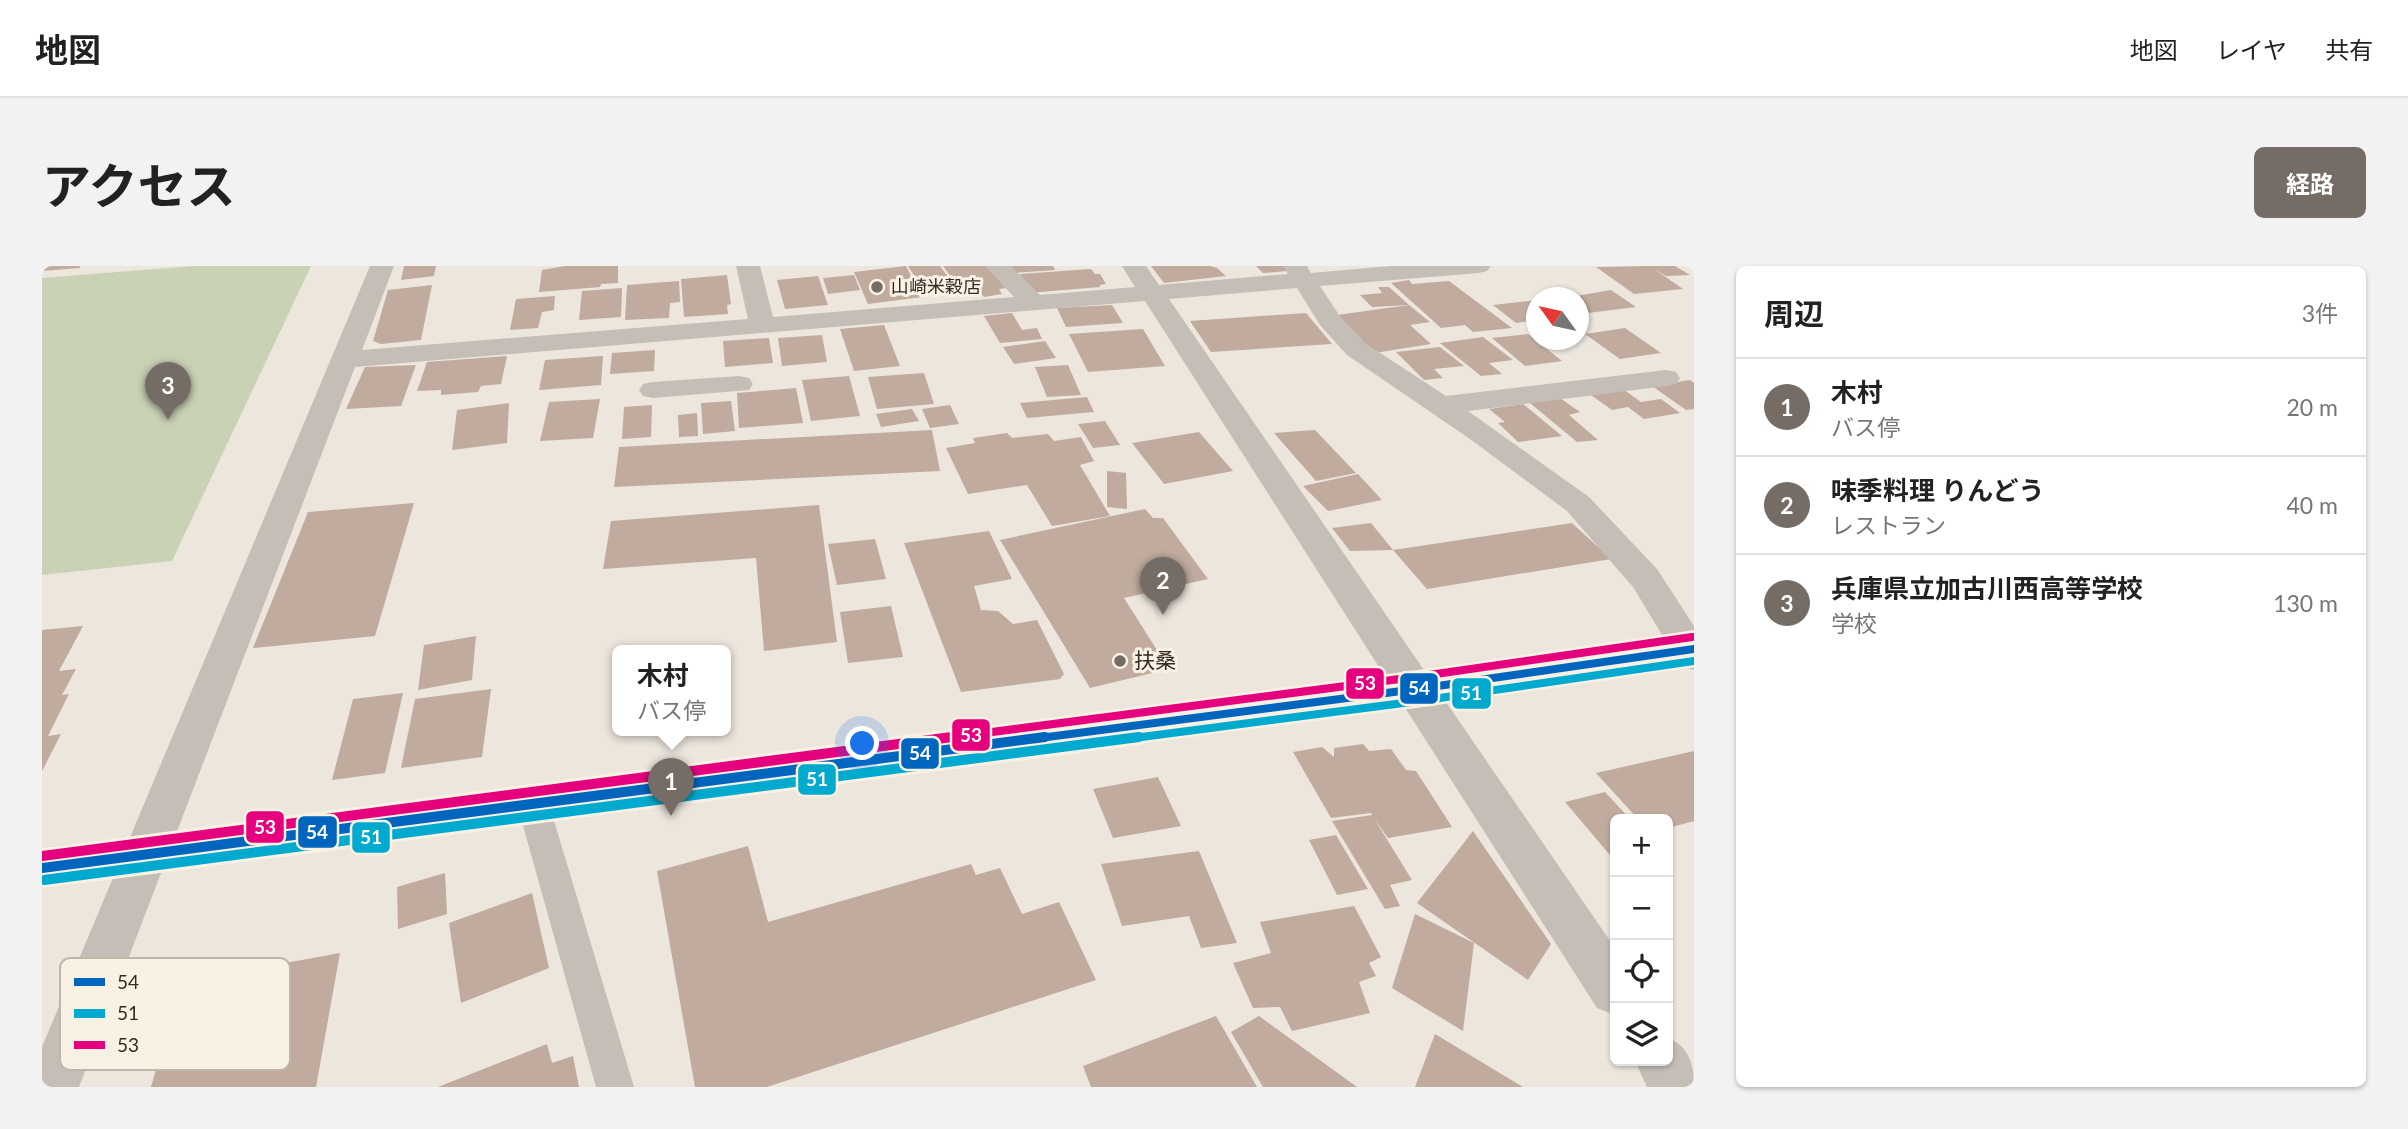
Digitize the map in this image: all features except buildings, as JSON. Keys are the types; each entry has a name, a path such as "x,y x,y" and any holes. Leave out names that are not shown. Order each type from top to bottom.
{"street":[{"path":"103,958 382,266"},
{"path":"748,266 762,325"},
{"path":"997,266 1033,302"},
{"path":"653,390 692,359 762,325 1033,302 1143,279 1479,266"},
{"path":"42,868 1692,651 1646,578 1578,504 1481,433 1356,349 1328,320 1300,273"},
{"path":"1143,279 1610,983"},
{"path":"344,360 692,359 739,384"},
{"path":"1438,406 1666,378"},
{"path":"1664,1066 1678,1087"},
{"path":"52,1087 60,1067"}],"lane":[{"path":"533,804 615,1087"}],"green space":[{"path":"194,266 311,266 172,561 42,575 42,278"}],"transit line":[{"name":"53","path":"42,856 1415,677 1692,637"},
{"name":"54","path":"42,868 1417,689 1694,649"},
{"name":"51","path":"44,880 1419,701 1694,661"}],"place":[{"name":"山崎米穀店","path":"877,287"},
{"name":"兵庫県立加古川西高等学校","path":"168,420"},
{"name":"味季料理 りんどう","path":"1163,615"},
{"name":"扶桑","path":"1120,661"},
{"name":"木村","path":"671,816"}]}
